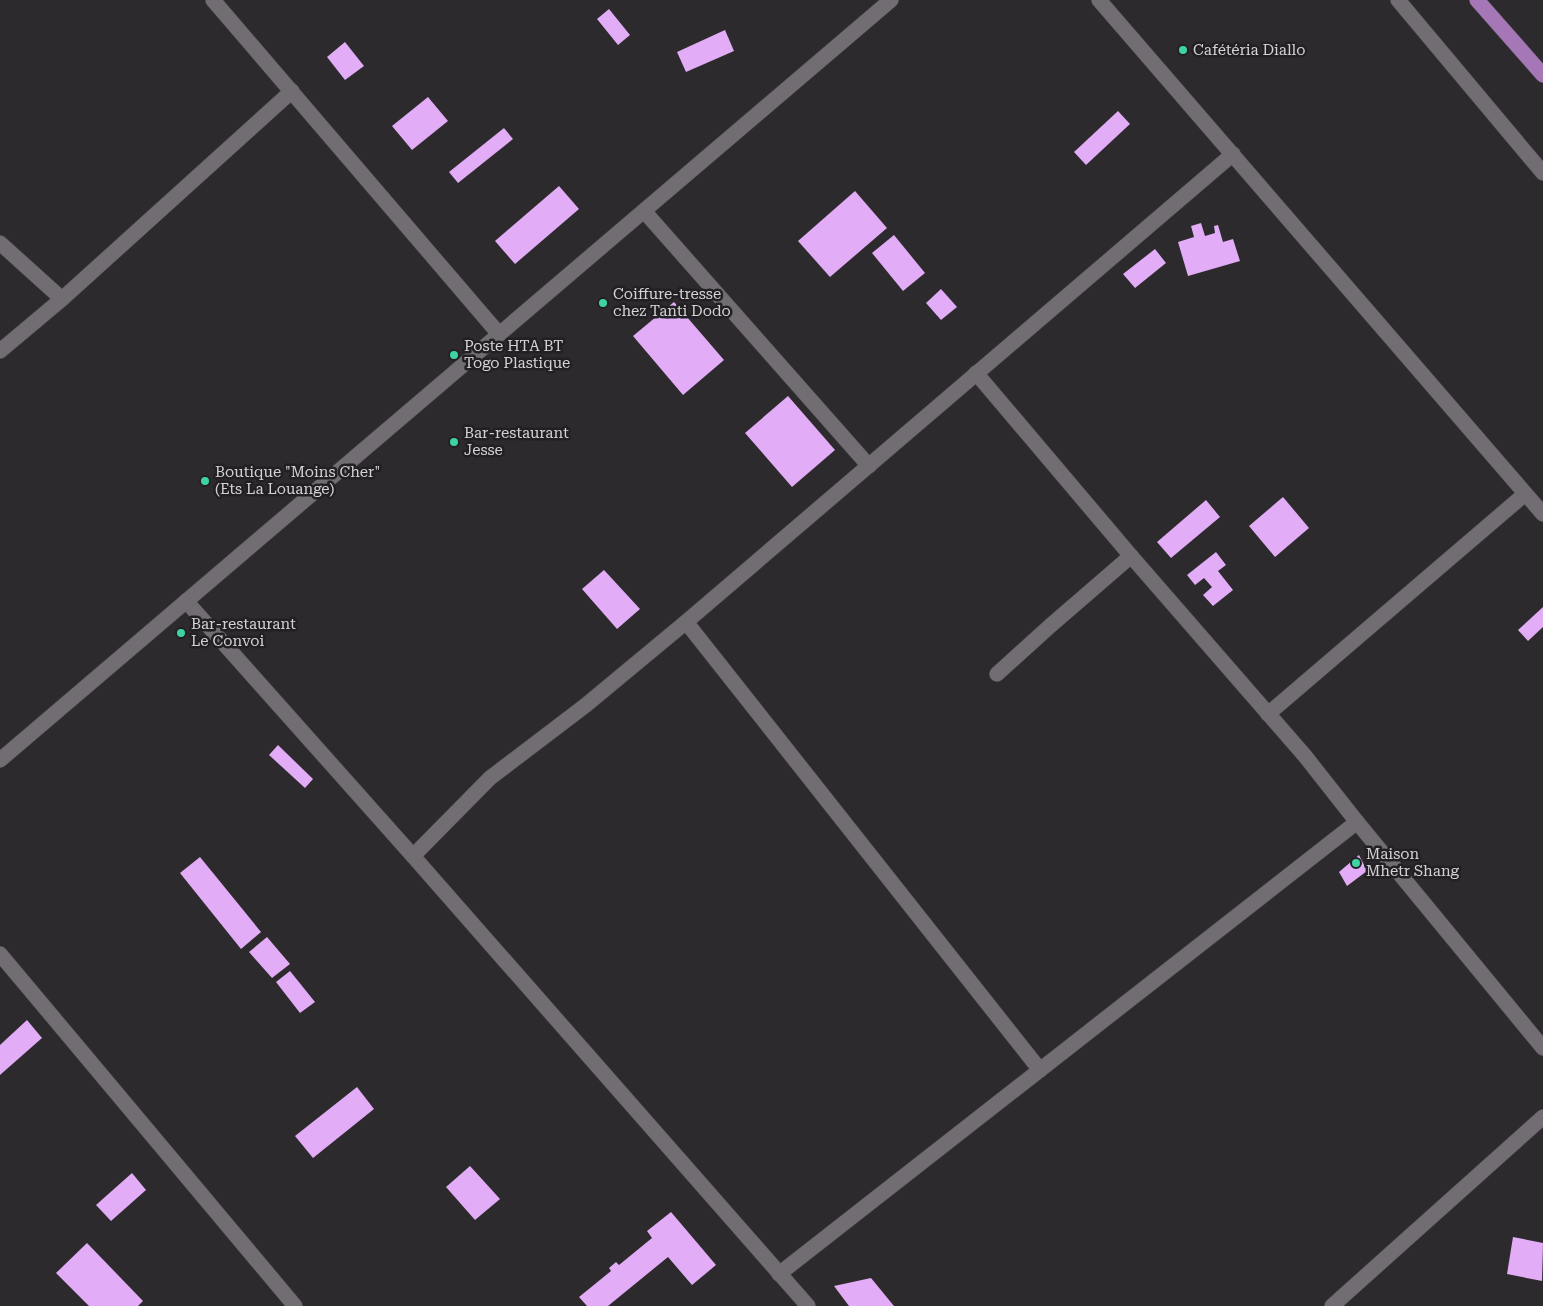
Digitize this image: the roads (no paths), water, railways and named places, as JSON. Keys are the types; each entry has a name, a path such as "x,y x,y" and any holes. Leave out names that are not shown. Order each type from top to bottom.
{"highway":[{"path":"1477,0 1543,75"}],"street":[{"path":"213,0 499,334"},
{"path":"0,760 891,0"},
{"path":"1100,0 1543,514"},
{"path":"1398,0 1543,173"},
{"path":"0,351 62,299 292,91"},
{"path":"413,856 490,778 586,705 686,622 1232,154"},
{"path":"644,211 869,466"},
{"path":"0,243 62,299"},
{"path":"976,373 1131,556 1305,756 1543,1048"},
{"path":"1268,714 1525,494"},
{"path":"998,674 1131,556"},
{"path":"186,601 413,856 808,1306"},
{"path":"686,622 1040,1070"},
{"path":"779,1274 1357,822"},
{"path":"0,954 295,1306"},
{"path":"1332,1306 1543,1117"}],"place":[{"name":"Cafétéria Diallo","path":"1183,50"},
{"name":"Coiffure-tresse chez Tanti Dodo","path":"603,303"},
{"name":"Poste HTA BT Togo Plastique","path":"454,355"},
{"name":"Bar-restaurant Jesse","path":"454,442"},
{"name":"Boutique \"Moins Cher\" (Ets La Louange)","path":"205,481"},
{"name":"Bar-restaurant Le Convoi","path":"181,633"},
{"name":"Maison Mhetr Shang","path":"1356,863"}]}
